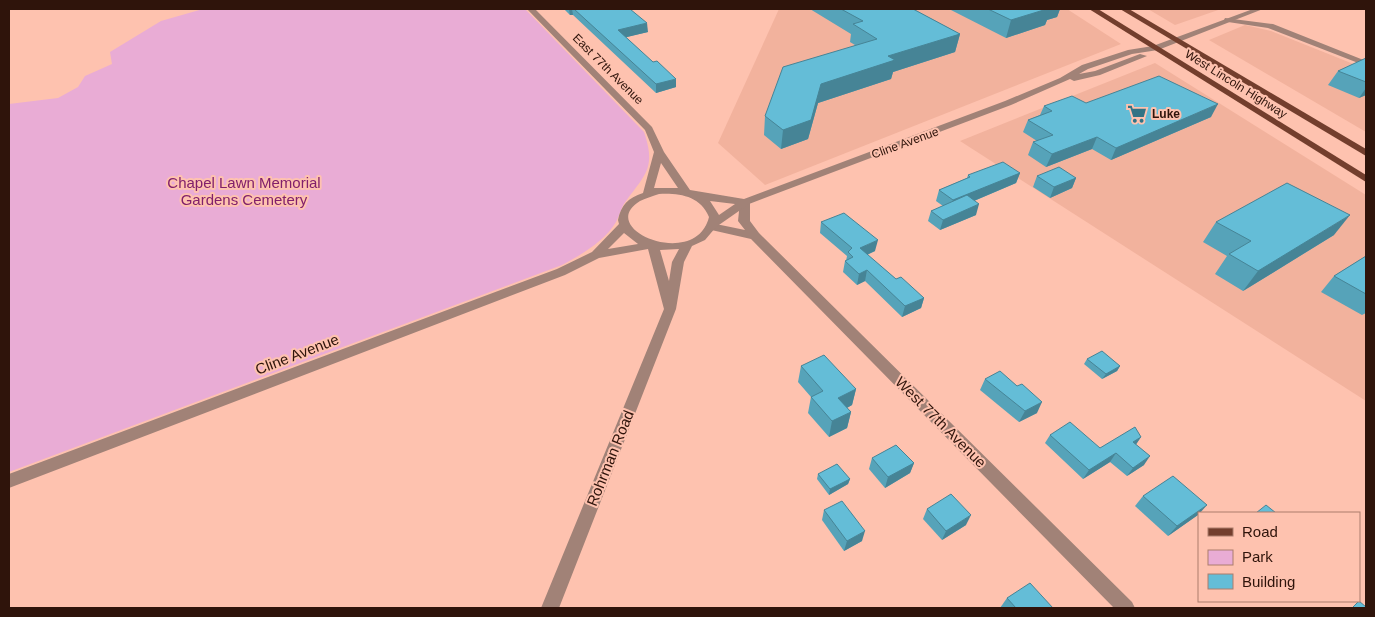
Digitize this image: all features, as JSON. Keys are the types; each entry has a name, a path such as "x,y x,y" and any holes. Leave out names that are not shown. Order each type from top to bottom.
{"main road":[{"name":"West Lincoln Highway","path":"1093,9 1366,179"},
{"name":"West Lincoln Highway","path":"1124,9 1366,153"}],"street":[{"name":"East 77th Avenue","path":"532,9 649,129 659,152 690,194"},
{"path":"1256,10 1270,26"},
{"name":"Cline Avenue","path":"712,225 745,202 968,119 1063,80 1097,74 1142,57 1155,48 1256,10"},
{"path":"1228,20 1270,26 1366,64"},
{"path":"648,193 659,152"},
{"path":"667,190 690,194 702,199 712,210 712,225 702,237 687,244 670,247 652,245 631,235 624,226 624,213 627,207 648,193 667,190"},
{"name":"Cline Avenue","path":"690,194 745,202"},
{"name":"West 77th Avenue","path":"745,202 744,221 755,236 1126,608"},
{"path":"712,225 755,236"},
{"name":"Cline Avenue","path":"9,481 561,272 596,254 624,226"},
{"name":"Rohrman Road","path":"550,608 670,309 678,262 687,244"},
{"path":"652,245 670,309"},
{"name":"Cline Avenue","path":"596,254 652,245"}],"shaded area":[{"path":"779,9 1067,9 1121,44 765,185 718,143"},
{"path":"1148,9 1221,9 1175,25"},
{"path":"1245,25 1271,31 1366,69 1366,132 1209,40"},
{"path":"1155,63 1366,195 1366,401 960,141"}],"green space":[{"name":"Chapel Lawn Memorial Gardens Cemetery","path":"203,9 525,9 644,132 649,154 647,170 644,177 624,203 616,222 606,235 585,252 562,265 9,472 9,104 58,98 78,87 85,76 112,64 110,52 161,21"}],"building":[{"path":"574,9 630,9 647,23 618,30 653,62 657,61 676,79 656,84"},
{"path":"841,9 913,9 960,34 888,56 895,60 821,84 811,120 783,130 765,116 783,67 877,39 853,24 863,21"},
{"path":"988,9 1047,9 1011,20"},
{"path":"1366,58 1366,82 1338,71"},
{"path":"1159,76 1218,104 1116,148 1097,137 1052,154 1033,142 1053,135 1028,120 1052,111 1044,106 1072,96 1086,103"},
{"path":"1003,162 1020,173 953,200 939,190 970,177 968,175"},
{"path":"1059,167 1076,178 1054,187 1037,176"},
{"path":"1287,183 1350,215 1258,271 1229,254 1251,241 1216,222"},
{"path":"967,195 979,204 943,220 931,211"},
{"path":"844,213 878,240 860,248 896,279 901,277 924,298 905,306 867,270 859,274 845,261 853,257 848,252 852,248 821,222"},
{"path":"1366,256 1366,294 1334,276"},
{"path":"1102,351 1120,366 1106,374 1087,359"},
{"path":"824,355 856,389 838,398 851,412 832,421 811,397 823,391 801,366"},
{"path":"1000,371 1017,386 1022,384 1042,402 1025,411 985,379"},
{"path":"1070,422 1100,448 1135,427 1141,437 1133,442 1150,456 1133,468 1116,453 1089,470 1050,435"},
{"path":"896,445 914,463 888,477 872,458"},
{"path":"837,464 850,479 830,489 818,474"},
{"path":"1173,476 1207,505 1177,526 1143,496"},
{"path":"951,494 971,515 946,531 927,509"},
{"path":"842,501 865,531 847,541 824,510"},
{"path":"1266,505 1275,512 1257,512"},
{"path":"1030,583 1053,608 1016,608 1007,598"},
{"path":"1358,602 1366,607 1366,608 1352,608"}],"place":[{"name":"Luke","path":"1137,114"}]}
